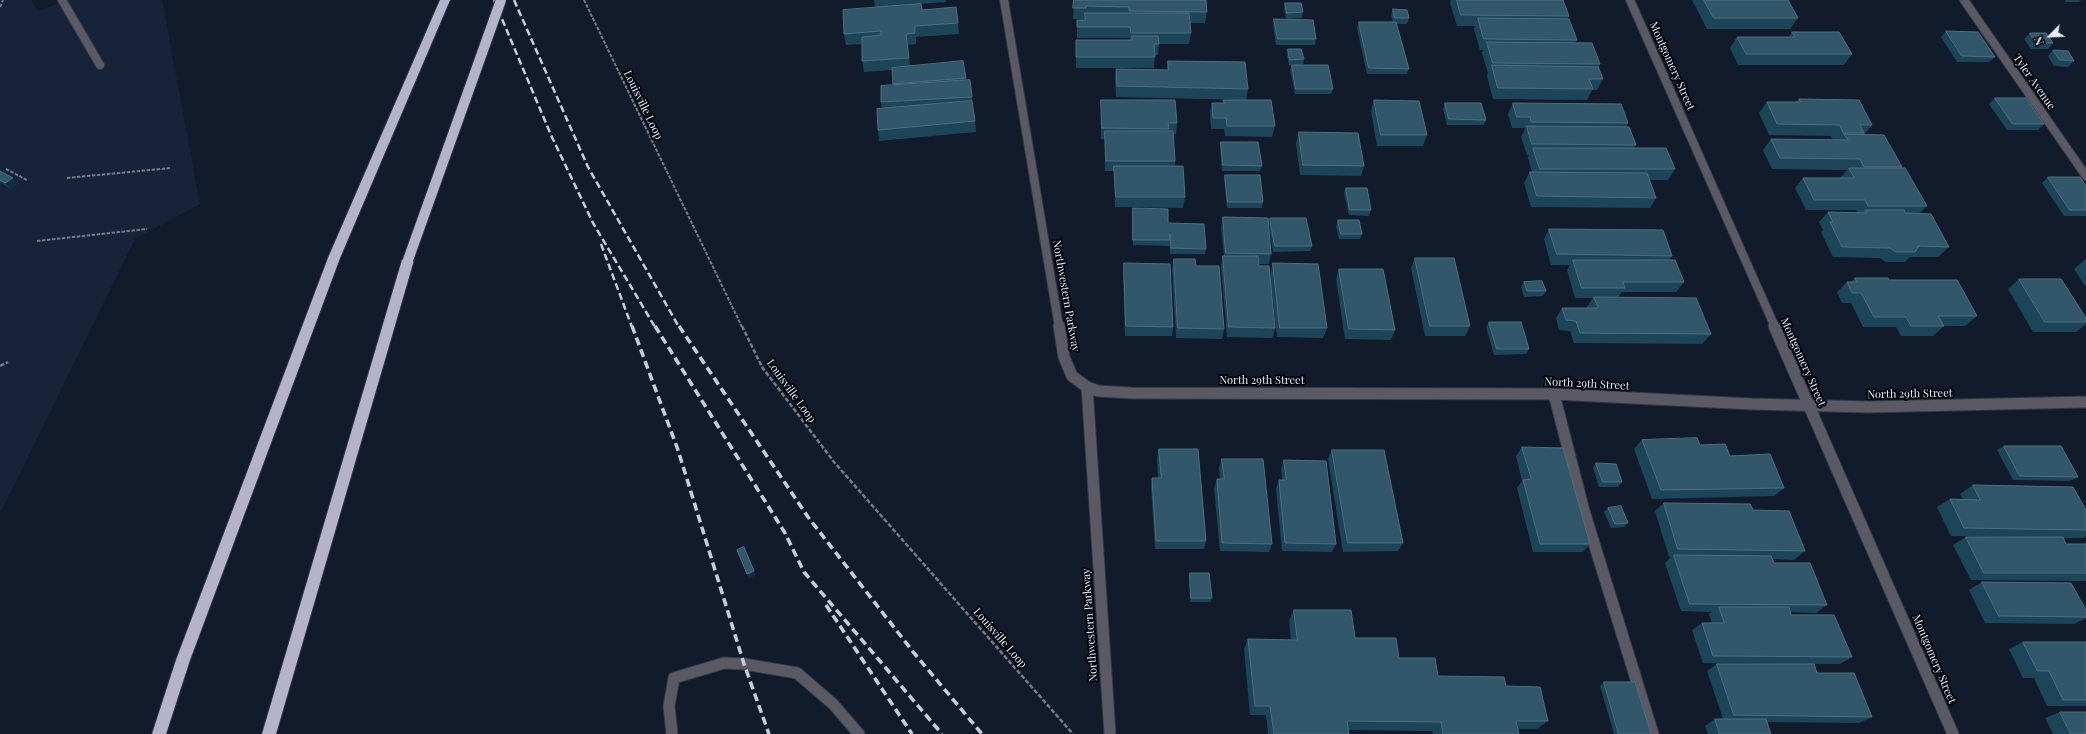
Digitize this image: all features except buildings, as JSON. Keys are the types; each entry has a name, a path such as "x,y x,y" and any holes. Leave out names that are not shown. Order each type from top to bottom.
{"highway":[{"path":"160,734 183,660 334,258 445,0"},
{"path":"269,734 408,260 501,0"}],"street":[{"path":"62,0 100,65"},
{"name":"Northwestern Parkway","path":"1004,0 1064,357 1072,376 1087,387 1110,734"},
{"name":"Montgomery Street","path":"1630,0 1850,496 1953,734"},
{"name":"Tyler Avenue","path":"1964,0 2086,176"},
{"name":"North 29th Street","path":"1087,387 1098,391 1131,393 1554,394 1809,406 1921,407 2086,402"},
{"path":"1554,394 1584,511 1653,734"},
{"path":"672,734 669,706 674,678 724,663 744,664 797,673 833,704 859,734"}],"path":[{"path":"0,7 3,0"},
{"name":"Louisville Loop","path":"584,0 762,367 834,462 1073,734"},
{"path":"67,178 171,168"},
{"path":"6,169 27,180"},
{"path":"37,241 147,229"},
{"path":"0,366 8,362"}],"shaded area":[{"path":"0,0 31,0 38,11 67,0 162,0 200,204 135,239 0,514"}],"railway":[{"path":"494,0 551,135 593,223 655,327"},
{"path":"514,0 588,167 679,327"},
{"path":"601,244 632,327"},
{"path":"632,326 678,450 744,664 769,734"},
{"path":"655,326 785,533 804,572 942,734"},
{"path":"679,326 808,517 914,653 982,734"},
{"path":"826,605 912,734"}]}
